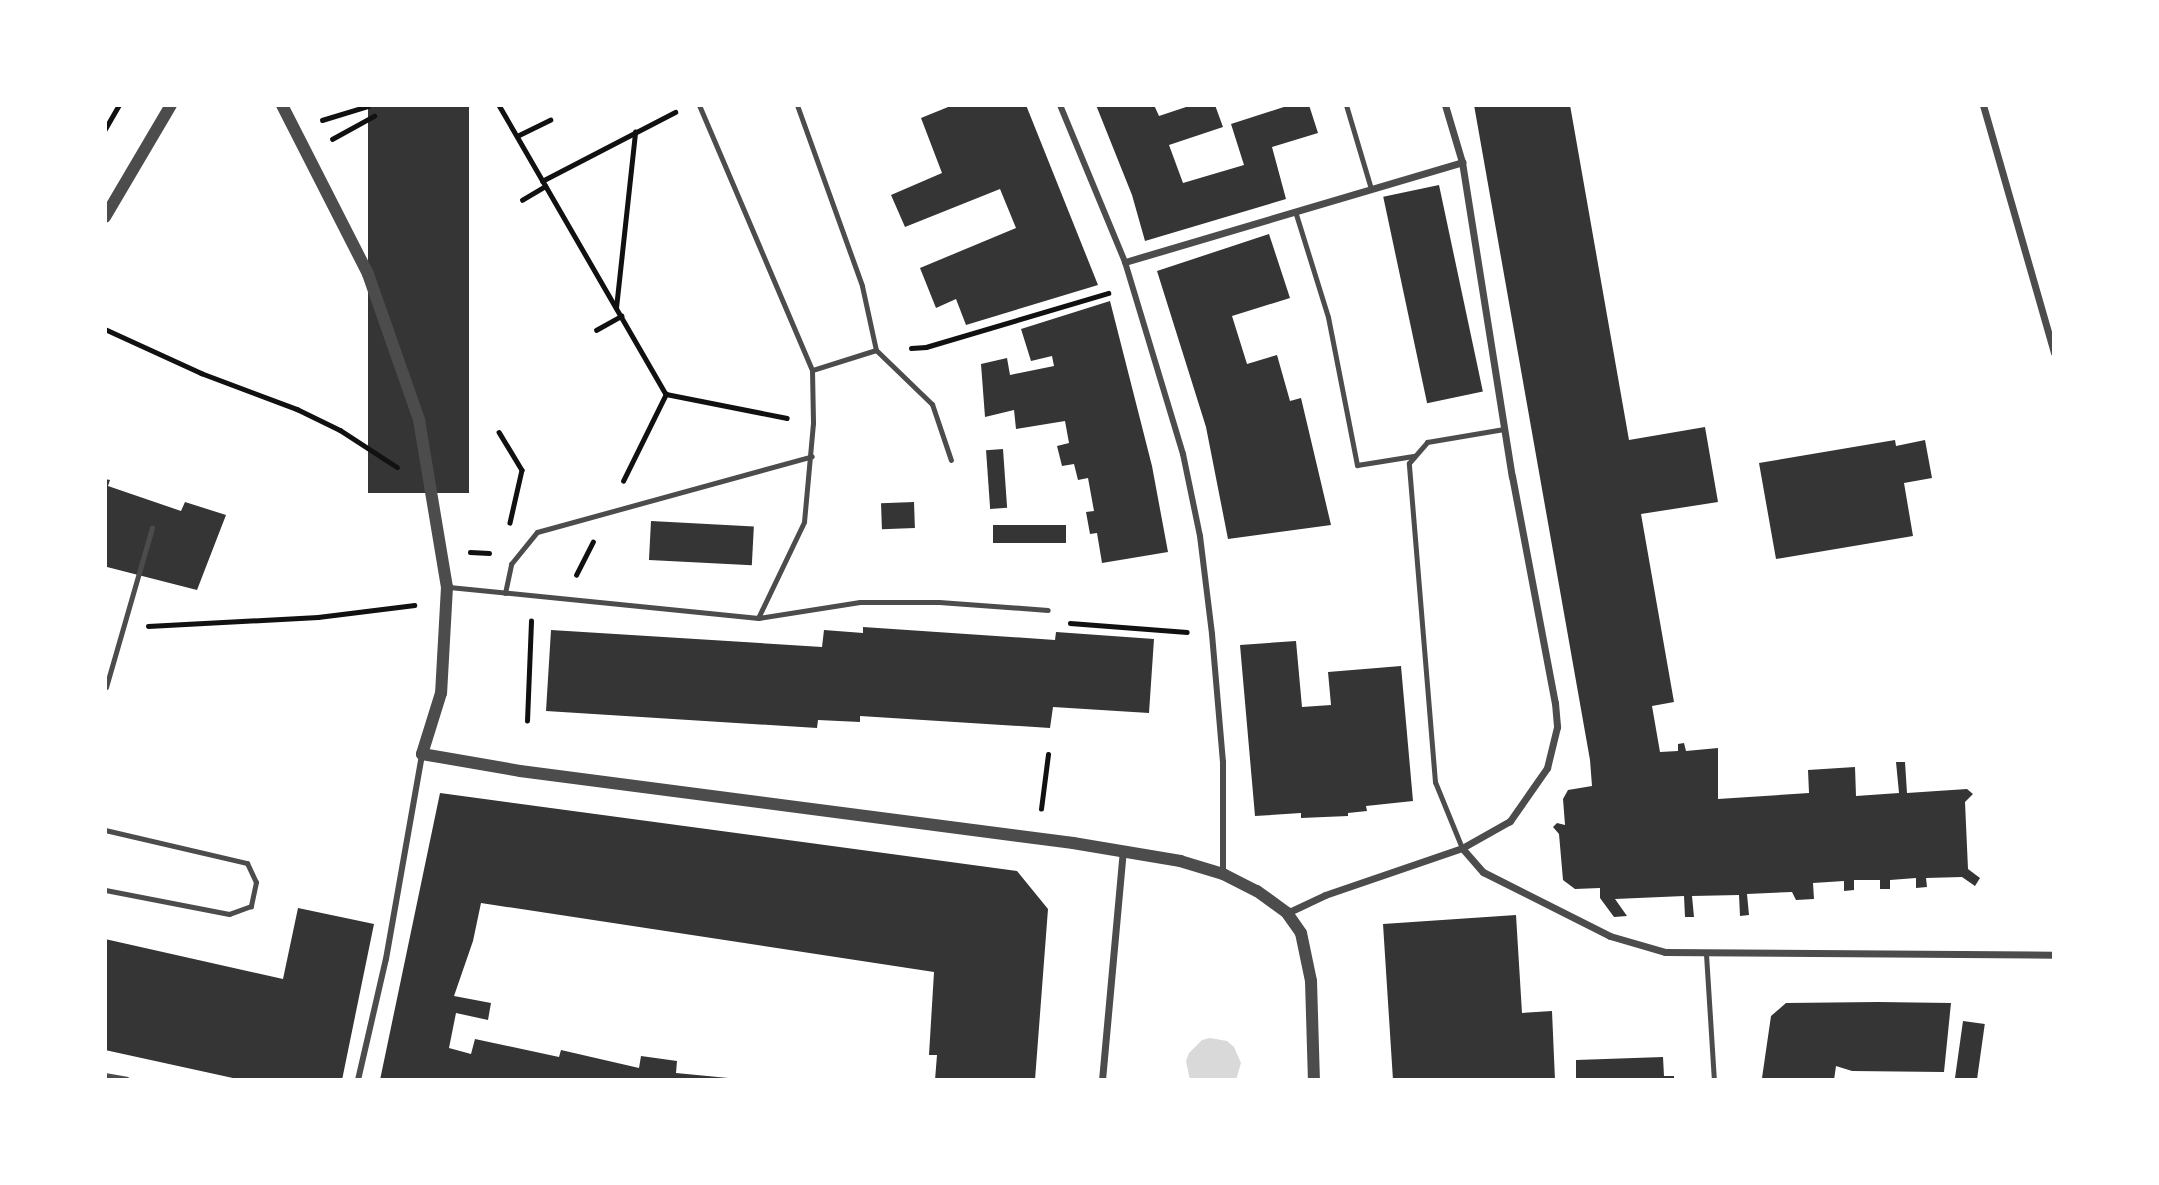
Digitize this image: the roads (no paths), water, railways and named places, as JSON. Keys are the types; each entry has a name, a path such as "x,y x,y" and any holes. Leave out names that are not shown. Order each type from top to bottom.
{"street":[{"path":"105,217 172,105"},
{"path":"282,105 368,274 394,341 419,420 447,587 441,693 422,754 386,959 358,1080"},
{"path":"1060,105 1125,262 1183,454 1200,536 1223,762 1223,874"},
{"path":"1287,913 1325,895 1462,848 1510,821 1547,768 1557,727 1555,703 1504,429 1462,162 1445,105"},
{"path":"1983,105 2054,353"},
{"path":"1125,262 1462,162"},
{"path":"422,754 520,771 1123,851 1180,860 1223,874 1257,891 1287,913 1301,933 1307,951 1311,981 1314,1080"},
{"path":"1462,848 1483,872 1609,936 1665,952 2054,955"},
{"path":"1102,1080 1123,851"},
{"path":"105,1076 127,1080"}],"lane":[{"path":"699,105 812,370 812,456 804,522 758,618"},
{"path":"797,105 862,286 876,350 932,404 951,460"},
{"path":"1346,105 1371,189"},
{"path":"1295,211 1328,317 1357,465 1413,456"},
{"path":"812,370 876,350"},
{"path":"1462,848 1435,782 1409,463 1427,442 1504,429"},
{"path":"505,593 511,564 537,532 812,456"},
{"path":"106,687 152,528"},
{"path":"447,587 758,618 860,602 939,602 1048,610"},
{"path":"105,830 247,863 256,882 251,906 229,914 105,890"},
{"path":"1706,954 1714,1080"}]}
